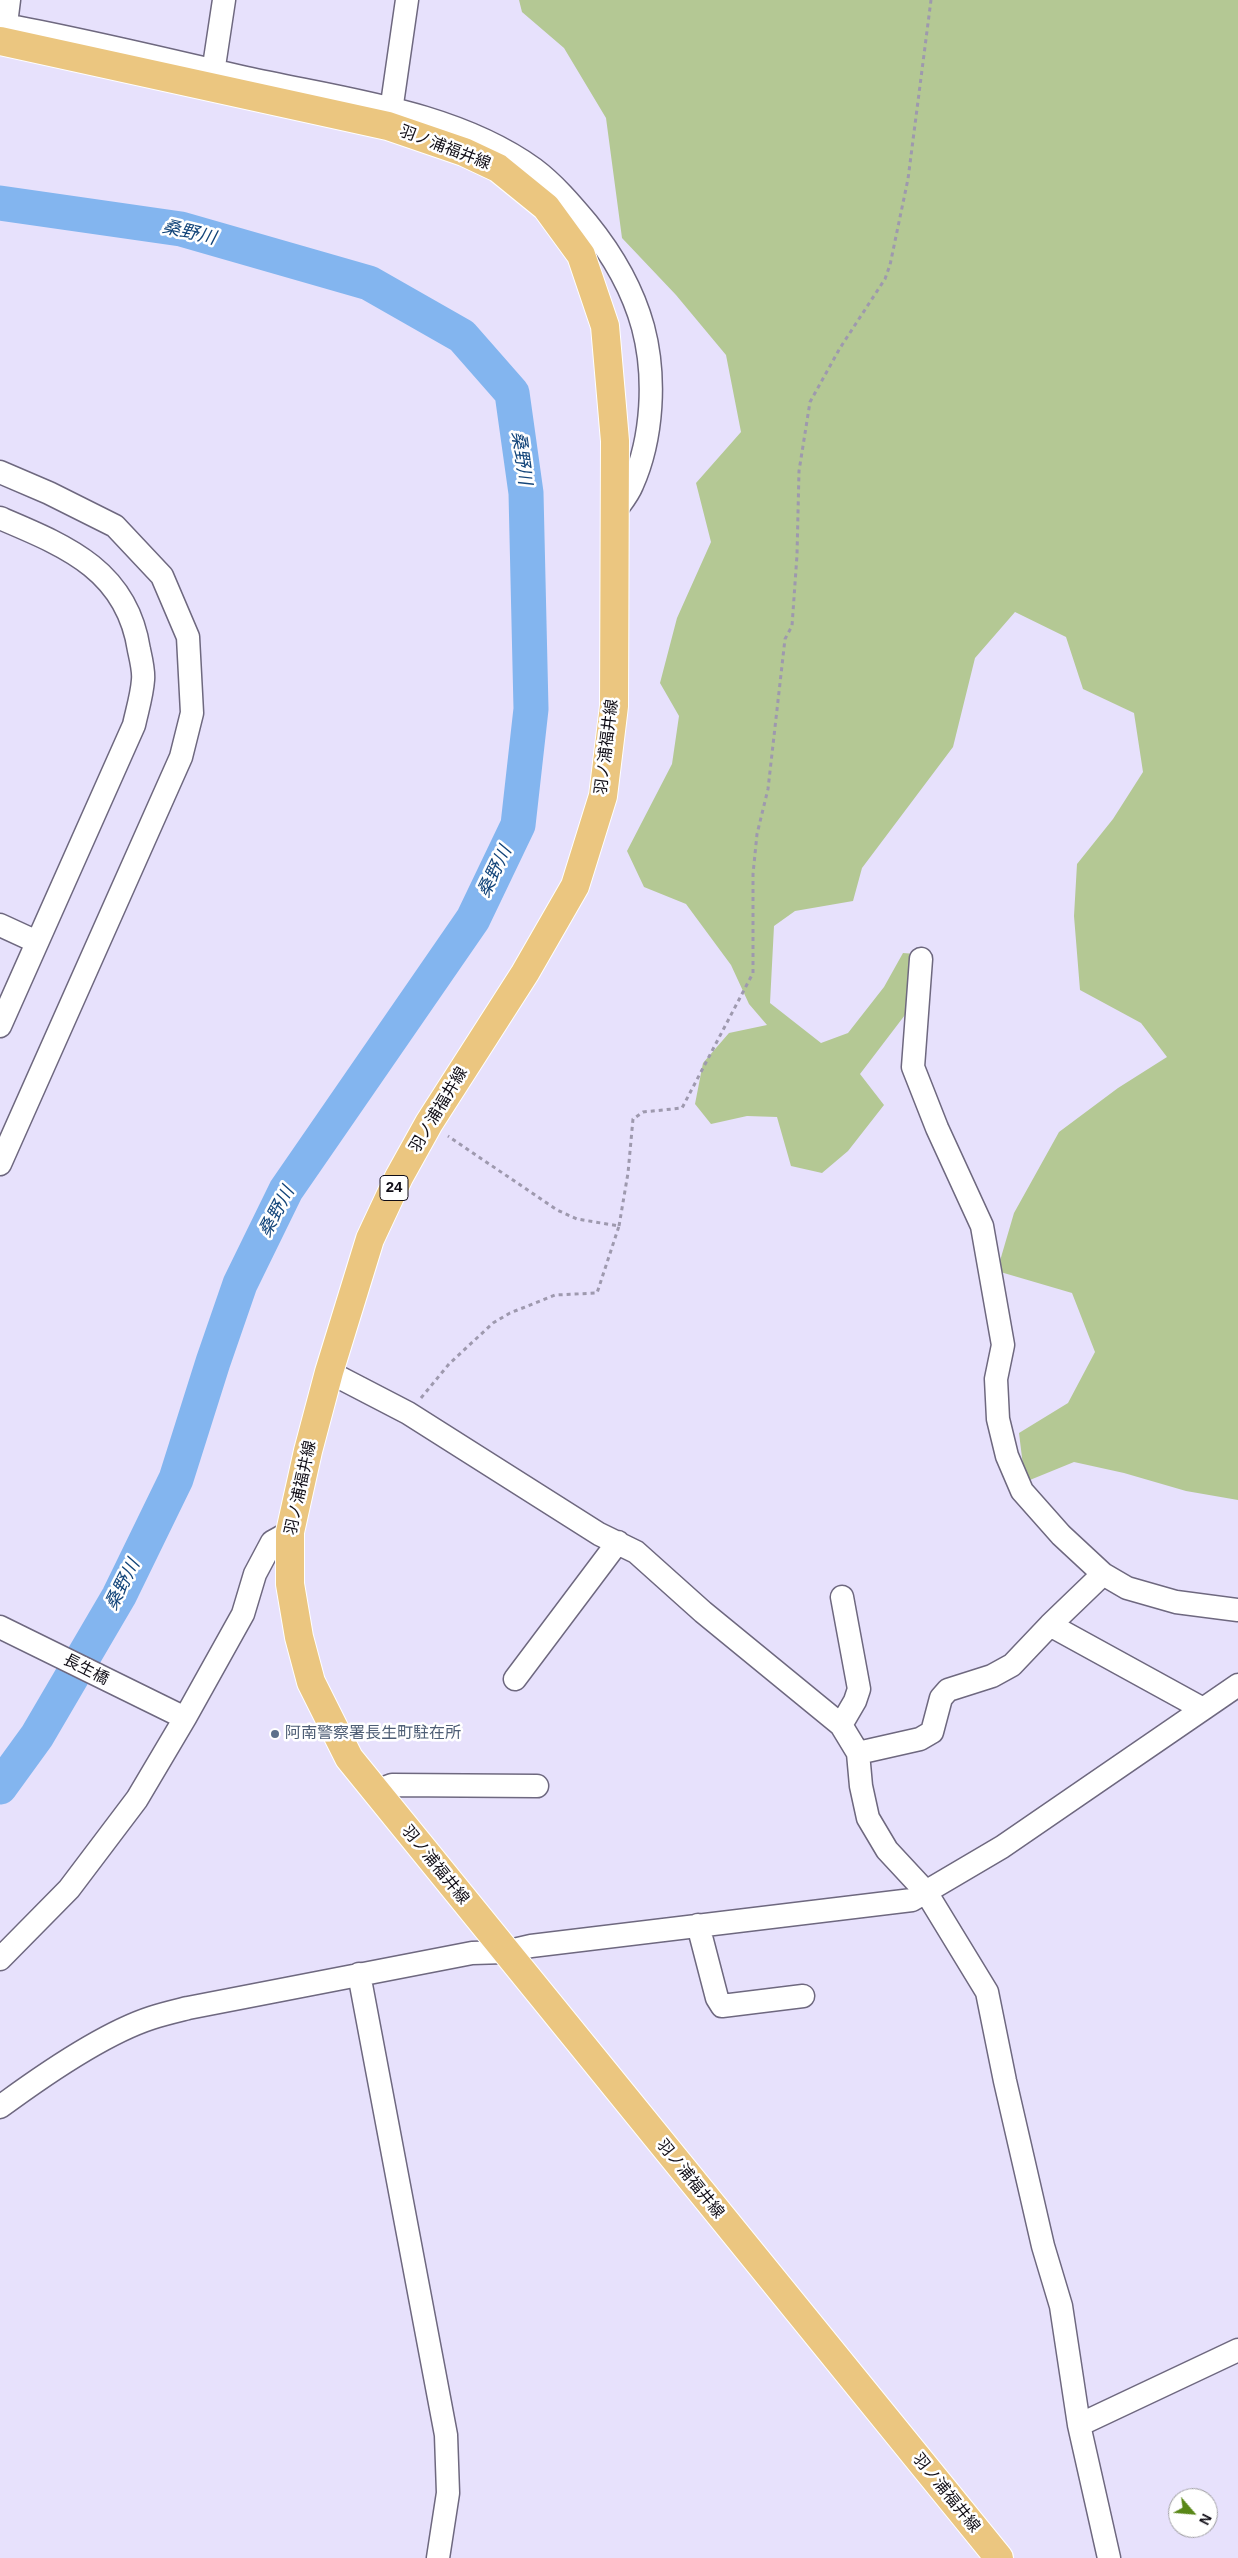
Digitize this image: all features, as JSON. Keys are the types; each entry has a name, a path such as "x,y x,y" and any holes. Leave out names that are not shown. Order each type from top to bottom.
{"main road":[{"name":"羽ノ浦福井線","path":"2,33 390,118 498,168 546,207 580,255 606,326 615,441 614,706 602,796 575,886 525,974 429,1123 399,1177 370,1239 329,1372 308,1451 290,1532 290,1584 299,1637 311,1682 349,1758 999,2558"}],"street":[{"path":"2,33 10,0"},
{"path":"212,79 224,0"},
{"path":"407,0 390,118 457,128 495,145 534,170 568,200 610,252 636,301 648,348 650,410 644,445 632,486 614,514"},
{"path":"0,472 49,493 115,526 162,576 188,637 192,713 181,757 0,1164"},
{"path":"0,518 72,551 100,571 124,600 137,637 144,679 134,725 0,1026"},
{"path":"0,925 37,942"},
{"path":"921,959 913,1067 937,1128 982,1226 1003,1345 996,1379 998,1419 1006,1456 1022,1491 1061,1535 1103,1574 1127,1588 1157,1598 1238,1610"},
{"path":"329,1372 408,1413 599,1534 636,1552 703,1612 841,1725 858,1753 861,1786 868,1818 886,1850 926,1892 987,1992 1005,2081 1043,2246 1061,2306 1079,2425 1109,2558"},
{"path":"0,1959 69,1890 137,1799 178,1716 243,1614 255,1574 272,1542 290,1532"},
{"path":"515,1679 608,1558 618,1542"},
{"path":"858,1753 920,1739 932,1732 941,1698 948,1690 992,1676 1012,1665 1103,1574"},
{"path":"841,1725 855,1701 858,1689 842,1597"},
{"path":"1050,1625 1203,1709"},
{"name":"長生橋","path":"0,1627 178,1716"},
{"path":"0,2107 41,2077 104,2040 150,2018 188,2008 472,1953 505,1952 531,1946 912,1900 950,1880 1009,1842 1238,1685"},
{"path":"376,1791 392,1785 537,1786"},
{"path":"698,1925 717,1998 722,2006 803,1996"},
{"path":"359,1974 446,2435 448,2492 438,2558"},
{"path":"1079,2425 1238,2350"}],"path":[{"path":"408,1413 449,1364 494,1323 510,1313 554,1295 597,1293 619,1226 628,1173 633,1119 643,1112 682,1108 753,973 752,874 757,834 768,789 785,639 792,626 797,555 799,471 810,402 840,348 885,279 890,265 908,179 931,0"},
{"path":"429,1123 557,1210 577,1219 619,1226"}],"green space":[{"path":"519,0 1238,0 1238,1500 1186,1491 1124,1473 1074,1462 1025,1482 1019,1433 1068,1403 1095,1352 1072,1293 997,1271 1014,1213 1059,1132 1118,1088 1167,1057 1141,1023 1080,990 1074,916 1077,864 1113,819 1143,772 1134,713 1083,689 1066,637 1015,612 975,658 953,747 862,868 853,901 795,911 774,926 770,1003 821,1043 848,1033 884,987 903,953 916,954 908,1011 860,1074 884,1105 848,1151 822,1173 791,1166 777,1117 747,1116 711,1124 695,1104 703,1063 729,1033 767,1025 749,1004 731,965 686,904 644,887 627,851 672,764 679,716 660,683 677,618 711,542 696,483 741,432 726,355 676,295 622,238 606,118 564,48 522,12"}],"waterway":[{"name":"桑野川","path":"0,203 181,229 369,283 462,336 512,393 526,493 531,709 518,825 473,919 286,1190 240,1284 176,1479 119,1596 37,1736 0,1787"}],"place":[{"name":"阿南警察署長生町駐在所","path":"275,1734"}]}
